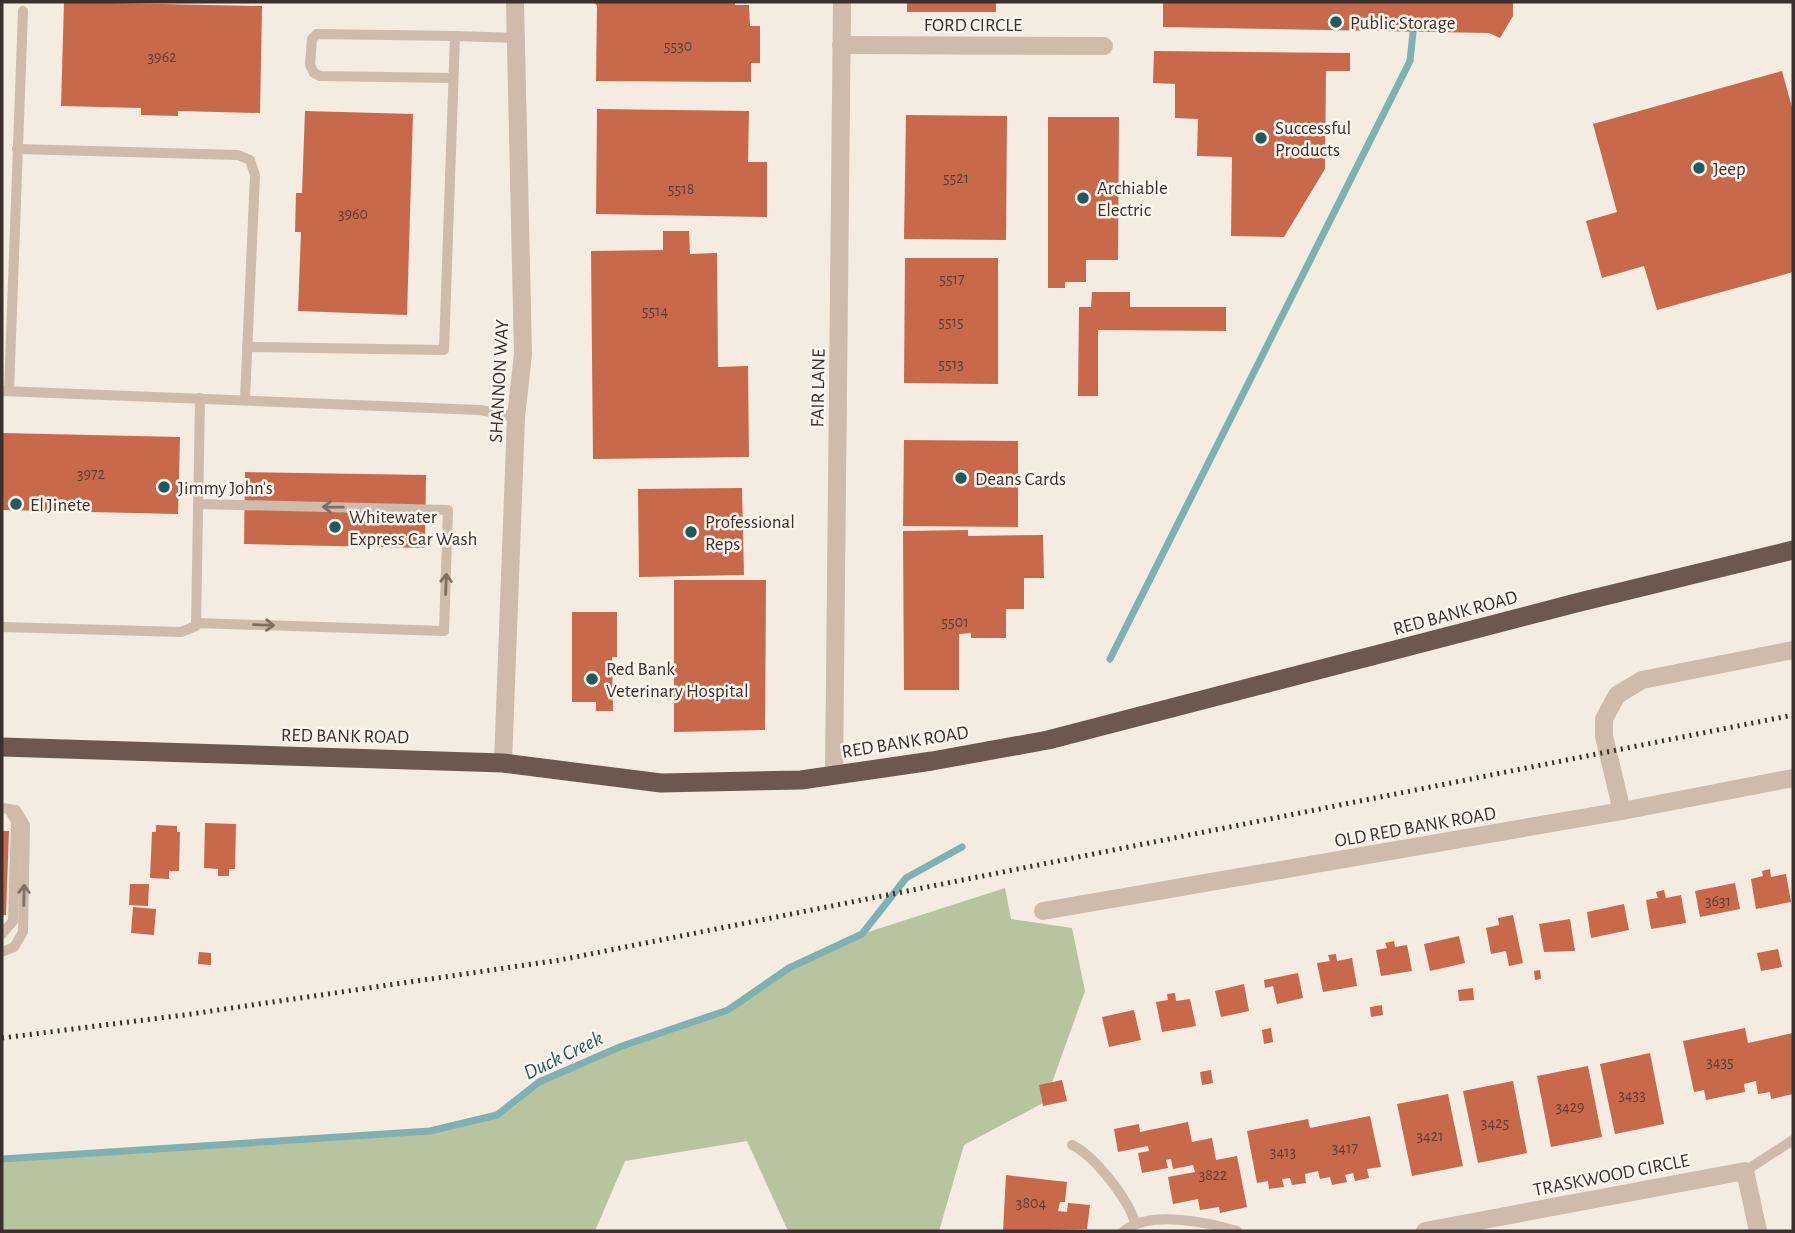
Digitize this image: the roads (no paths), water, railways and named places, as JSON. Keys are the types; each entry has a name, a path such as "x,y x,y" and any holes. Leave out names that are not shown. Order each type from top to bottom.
{"highway":[{"name":"RED BANK ROAD","path":"2,747 503,763 661,783 798,780 1048,740 1580,602 1793,550"}],"street":[{"name":"SHANNON WAY","path":"503,763 516,417 523,354 515,2"},
{"name":"FAIR LANE","path":"834,775 842,2"},
{"name":"FORD CIRCLE","path":"841,45 1104,46"},
{"path":"1622,811 1604,736 1604,719 1617,695 1642,680 1793,650"},
{"name":"OLD RED BANK ROAD","path":"1043,911 1622,811 1793,778"},
{"path":"1745,1171 1758,1231"},
{"name":"TRASKWOOD CIRCLE","path":"1425,1231 1745,1171"}],"lane":[{"path":"23,11 5,391 480,410 516,417"},
{"path":"453,78 320,76 314,73 310,65 312,39 317,34 516,38"},
{"path":"247,347 444,350 455,36"},
{"path":"17,149 238,155 250,160 255,175 244,399"},
{"path":"2,627 181,632 192,630 196,623 200,398"},
{"path":"196,623 444,632 448,510 198,505"},
{"path":"2,933 13,920 16,821 12,813 3,808"},
{"path":"2,952 14,947 21,937 26,825 18,812 3,808"},
{"path":"1745,1171 1793,1140"},
{"path":"1072,1145 1084,1151 1121,1194 1129,1204 1135,1222"},
{"path":"1124,1231 1135,1222 1203,1221 1237,1231"}],"waterway":[{"path":"1110,659 1410,61 1414,23"},
{"name":"Duck Creek","path":"2,1159 430,1131 497,1115 539,1082 622,1046 728,1010 789,968 862,934 906,878 962,847"}],"railway":[{"path":"2,1038 184,1015 560,960 1793,715"}],"place":[{"name":"Public Storage","path":"1336,22"},
{"name":"Successful Products","path":"1261,138"},
{"name":"Jeep","path":"1699,168"},
{"name":"Archiable Electric","path":"1083,198"},
{"name":"Deans Cards","path":"961,478"},
{"name":"Jimmy John's","path":"164,487"},
{"name":"El Jinete","path":"16,504"},
{"name":"Whitewater Express Car Wash","path":"335,527"},
{"name":"Professional Reps","path":"691,532"},
{"name":"Red Bank Veterinary Hospital","path":"592,679"}]}
